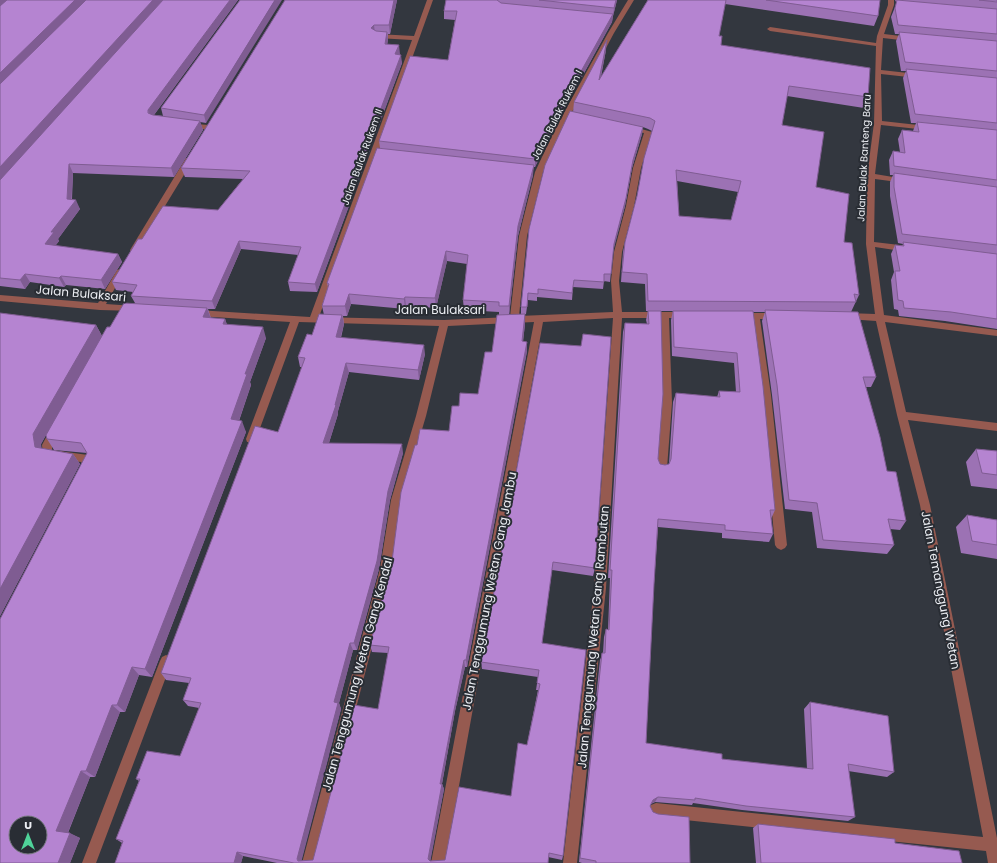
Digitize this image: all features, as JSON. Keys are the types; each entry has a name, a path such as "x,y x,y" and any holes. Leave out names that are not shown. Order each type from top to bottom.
{"street":[{"name":"Jalan Bulak Rukem II","path":"314,320 378,153 430,0"},
{"name":"Jalan Bulak Rukem I","path":"514,320 523,236 535,172 571,115 616,20 632,0"},
{"name":"Jalan Bulak Banteng Baru","path":"875,317 870,244 871,176 878,123 880,36 893,4"},
{"path":"770,30 880,45"},
{"path":"377,36 416,38"},
{"path":"880,36 919,40"},
{"path":"878,72 926,77"},
{"path":"878,123 938,129"},
{"path":"180,124 208,127"},
{"name":"Jalan Tenggumung Wetan Gang Rambutan","path":"570,863 600,588 618,315 615,281 618,252 630,206 637,168 648,132 626,127"},
{"path":"100,307 192,154"},
{"path":"871,176 911,182"},
{"path":"870,244 914,250"},
{"name":"Jalan Bulaksari","path":"0,298 100,307 123,312 140,309"},
{"name":"Jalan Bulaksari","path":"187,312 314,320 444,323 618,315 694,315"},
{"path":"662,468 667,403 664,315"},
{"path":"733,316 785,316"},
{"path":"756,316 766,395 781,544"},
{"path":"837,316 875,317 997,333"},
{"name":"Jalan Temanggung Wetan","path":"875,317 925,505 995,863"},
{"path":"248,446 296,319"},
{"name":"Jalan Tenggumung Wetan Gang Jambu","path":"438,863 539,319"},
{"name":"Jalan Tenggumung Wetan Gang Kendal","path":"308,863 386,569 396,500 421,416 444,323"},
{"path":"902,415 997,427"},
{"path":"59,424 47,444 47,453 84,458 88,463 80,480"},
{"path":"89,863 171,647"},
{"path":"656,810 991,845"}],"building":[{"path":"7,0 75,0 0,73 0,6"},
{"path":"86,0 153,0 0,167 0,84"},
{"path":"163,0 230,0 148,110 148,113 153,115 200,121 171,168 69,164 67,199 76,200 51,232 54,232 45,244 118,254 101,280 61,276 59,278 25,274 20,280 0,278 0,180"},
{"path":"240,0 275,0 204,115 161,108"},
{"path":"285,0 394,0 389,25 374,25 371,28 376,31 387,32 385,44 399,45 395,54 401,55 315,284 288,282 301,247 239,241 212,301 131,296 137,285 112,282 138,239 142,239 163,206 218,210 250,171 181,168"},
{"path":"446,0 497,0 501,3 613,14 555,118 535,159 379,141 410,56 448,60 457,11 444,11"},
{"path":"539,0 616,0 614,8"},
{"path":"648,0 726,0 719,36 722,36 721,45 870,68 868,97 789,86 782,125 824,132 816,187 849,194 844,242 852,243 859,295 854,294 856,302 648,301 647,274 622,272 625,242 637,196 644,158 655,121 650,118 574,102 607,40 599,80","holes":["676,170 741,181 731,220 679,216"]},
{"path":"766,0 880,0 878,16"},
{"path":"897,0 997,9 997,34 898,25 895,8"},
{"path":"979,0 997,0 997,2"},
{"path":"899,32 997,41 997,71 905,62"},
{"path":"906,69 997,78 997,123 915,114"},
{"path":"570,111 643,127 633,160 626,198 614,244 611,274 604,274 604,282 574,280 572,293 538,289 538,294 528,293 527,307 521,307 529,229 545,165"},
{"path":"917,122 997,130 997,180 894,166 893,151 905,153 902,130 919,132"},
{"path":"377,148 534,165 518,226 509,306 499,306 499,302 463,300 468,255 446,251 435,298 405,297 404,299 349,294 345,306 322,306 329,284 327,283"},
{"path":"894,173 997,187 997,245 902,234 894,187"},
{"path":"903,242 997,254 997,319 951,312 904,308 903,301 898,300 895,271 900,271 895,245 904,246"},
{"path":"124,303 207,308 203,317 225,319 223,324 263,327 245,374 247,374 231,419 242,421 145,669 132,667 117,705 112,705 86,771 81,771 56,831 70,833 58,863 0,863 0,619 87,453 81,443 47,439 46,435 107,327 110,327"},
{"path":"765,310 858,312 876,377 863,377 880,437 887,471 896,472 906,521 888,519 894,545 823,540 817,503 789,500 777,385"},
{"path":"648,311 661,311 663,394 658,459 660,464 665,465 669,464 671,459 676,393 720,397 719,391 740,392 737,353 674,347 673,311 753,311 763,386 775,510 770,510 773,534 725,530 725,525 658,519 646,743 722,754 722,759 813,769 810,702 888,716 894,772 848,764 855,817 746,806 695,798 695,800 658,797 653,800 650,806 653,812 658,814 689,817 690,863 596,863 596,861 580,858 602,653 605,653 606,629 609,630 612,570 610,570 625,323 649,324"},
{"path":"0,313 96,325 33,434 35,447 73,454 0,589"},
{"path":"319,314 342,315 336,337 424,345 418,370 346,363 336,405 323,443 402,444 388,491 377,561 354,643 350,643 334,702 338,703 297,859 298,861 313,860 354,705 378,709 389,647 370,645 392,561 401,492 415,445 417,445 420,429 449,431 452,406 459,406 460,393 478,394 485,352 492,352 497,315 525,314 522,341 527,342 466,660 464,660 455,705 428,859 430,861 445,860 459,787 511,796 518,743 527,745 540,684 537,683 539,670 481,662 540,343 581,346 583,334 611,337 595,568 553,562 542,643 586,650 563,856 549,853 548,863 294,863 237,852 234,863 115,863 123,841 116,839 140,779 136,779 147,751 180,756 201,703 183,700 191,678 161,673 255,426 278,432 305,358 298,357 307,334 312,335"},
{"path":"976,449 997,451 997,475 982,473"},
{"path":"967,515 997,520 997,545 972,541"},
{"path":"758,824 895,839 895,843 959,851 962,863 761,863"}]}
